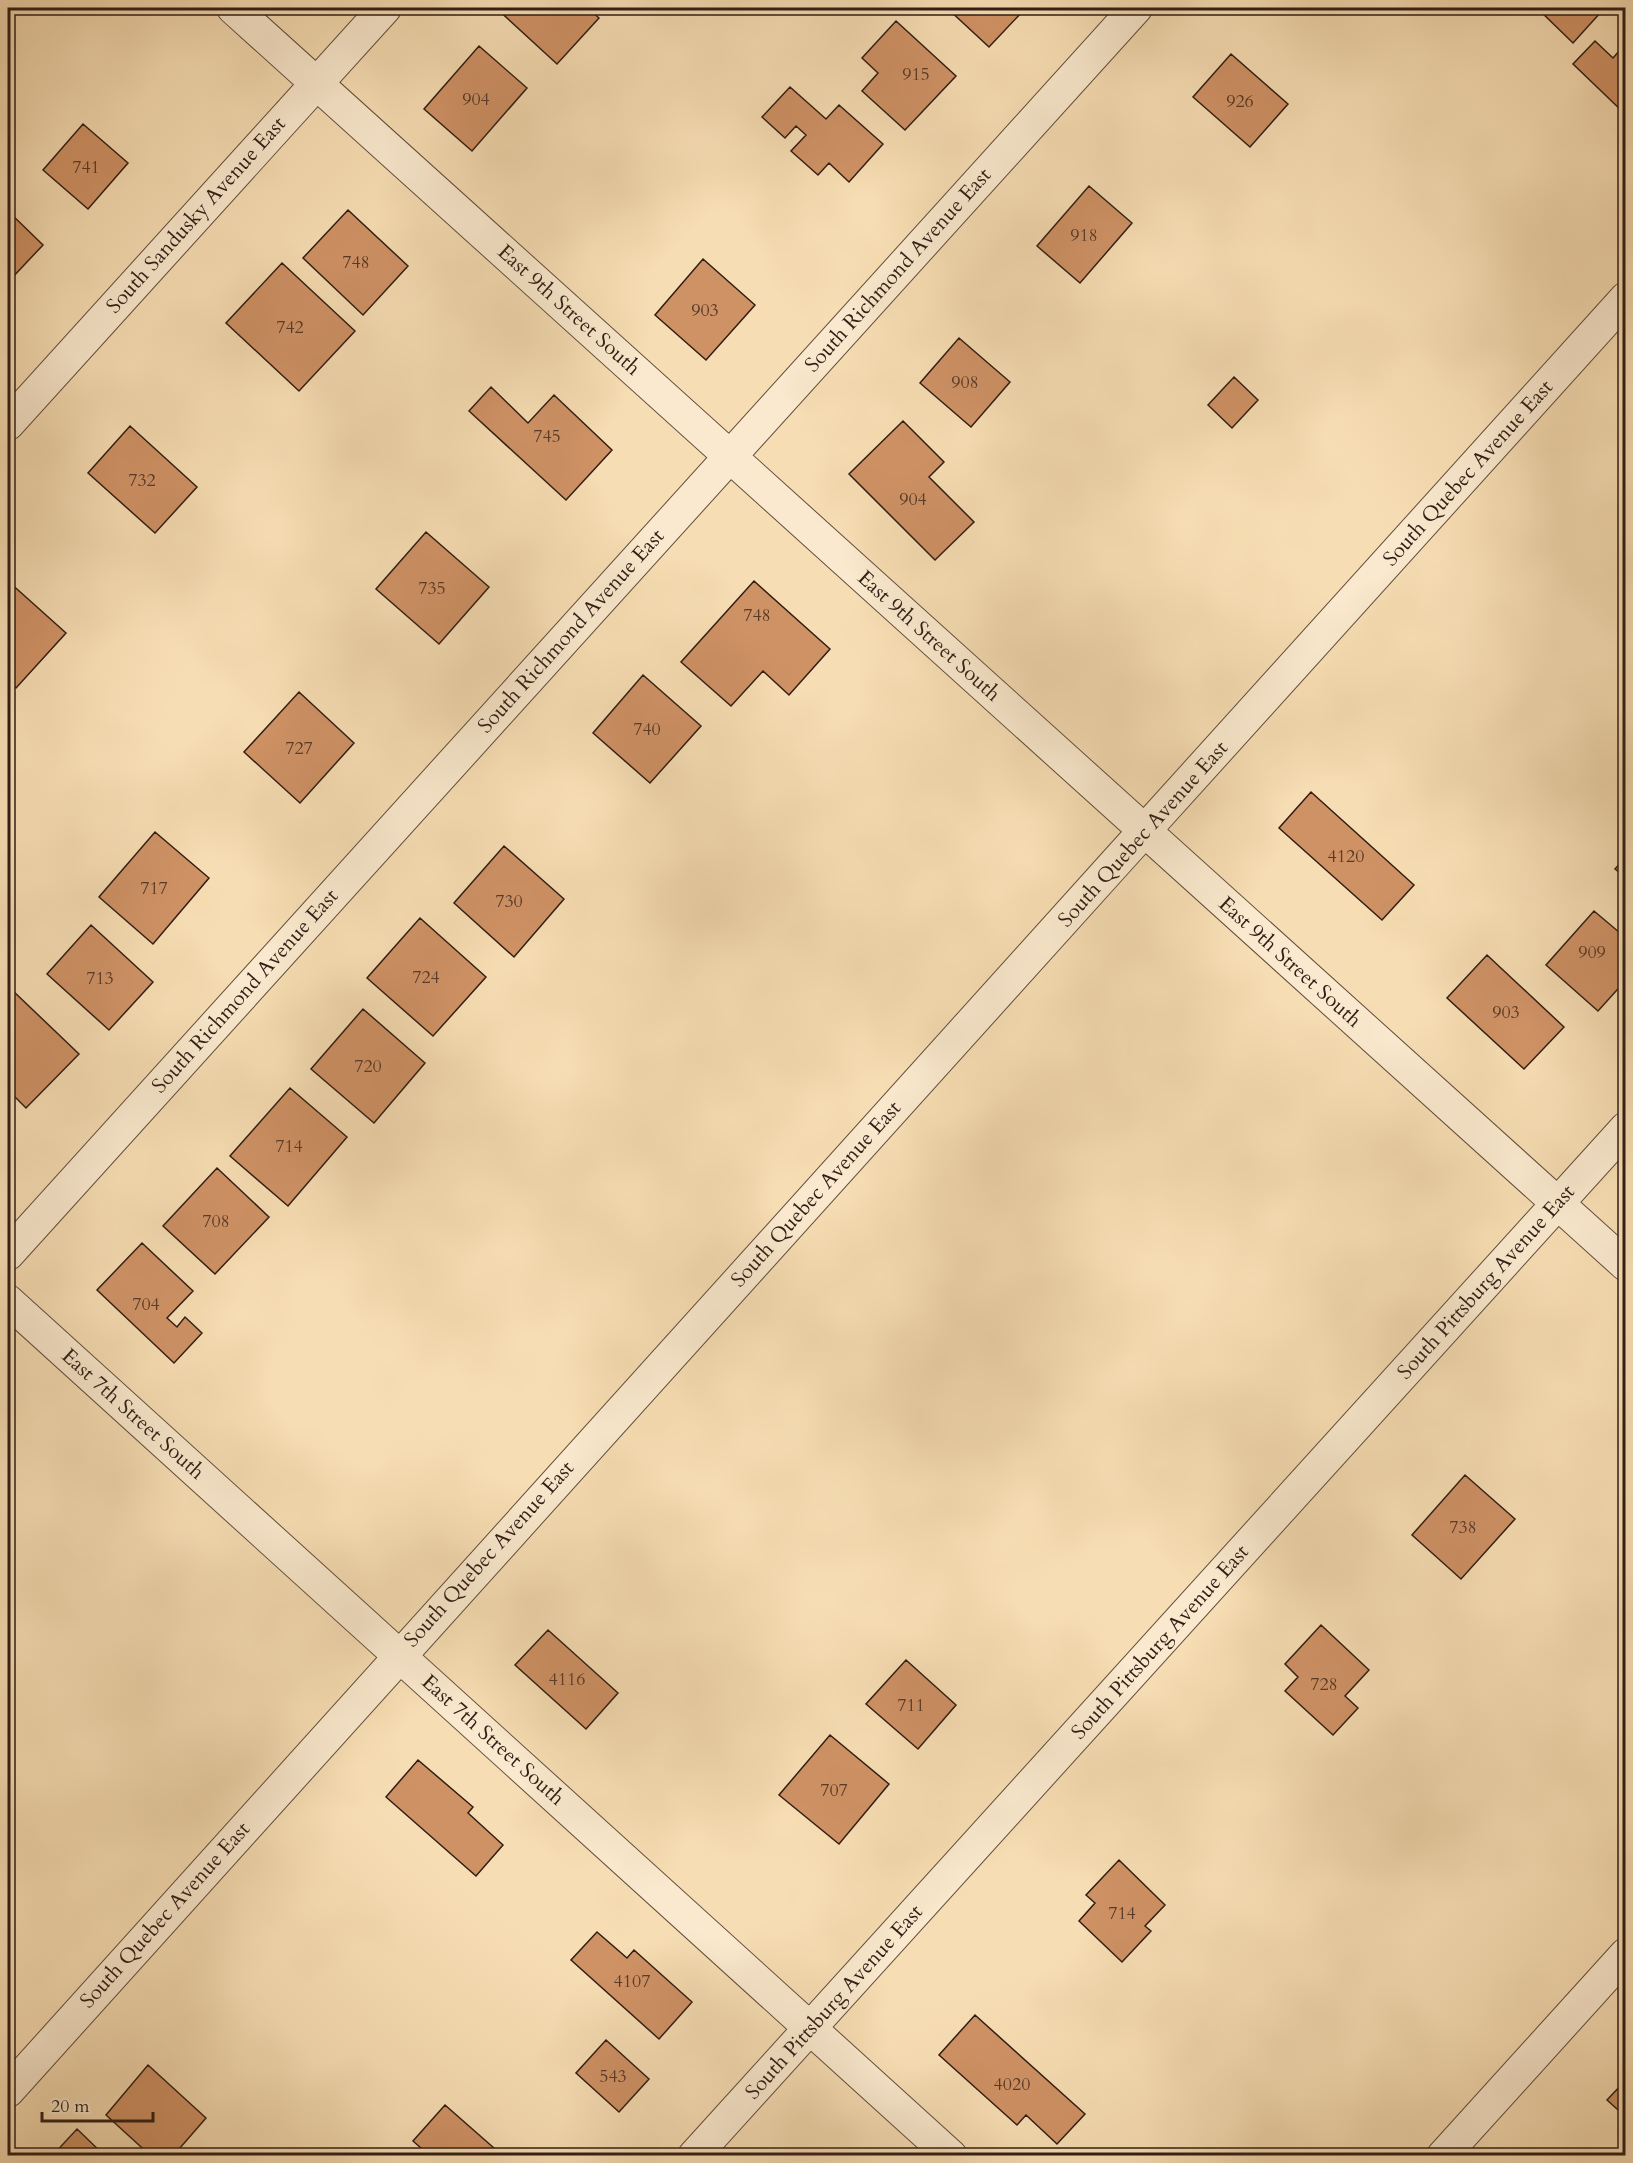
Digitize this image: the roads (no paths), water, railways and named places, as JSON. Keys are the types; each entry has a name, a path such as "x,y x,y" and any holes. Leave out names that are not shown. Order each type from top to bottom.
{"street":[{"name":"East 9th Street South","path":"233,8 1626,1266"},
{"name":"South Sandusky Avenue East","path":"8,424 385,8"},
{"name":"South Richmond Avenue East","path":"8,1254 1136,8"},
{"name":"South Quebec Avenue East","path":"8,2091 399,1654 1626,298"},
{"name":"South Pittsburg Avenue East","path":"694,2156 1626,1128"},
{"name":"East 7th Street South","path":"8,1301 951,2156"},
{"path":"1443,2156 1626,1954"}]}
